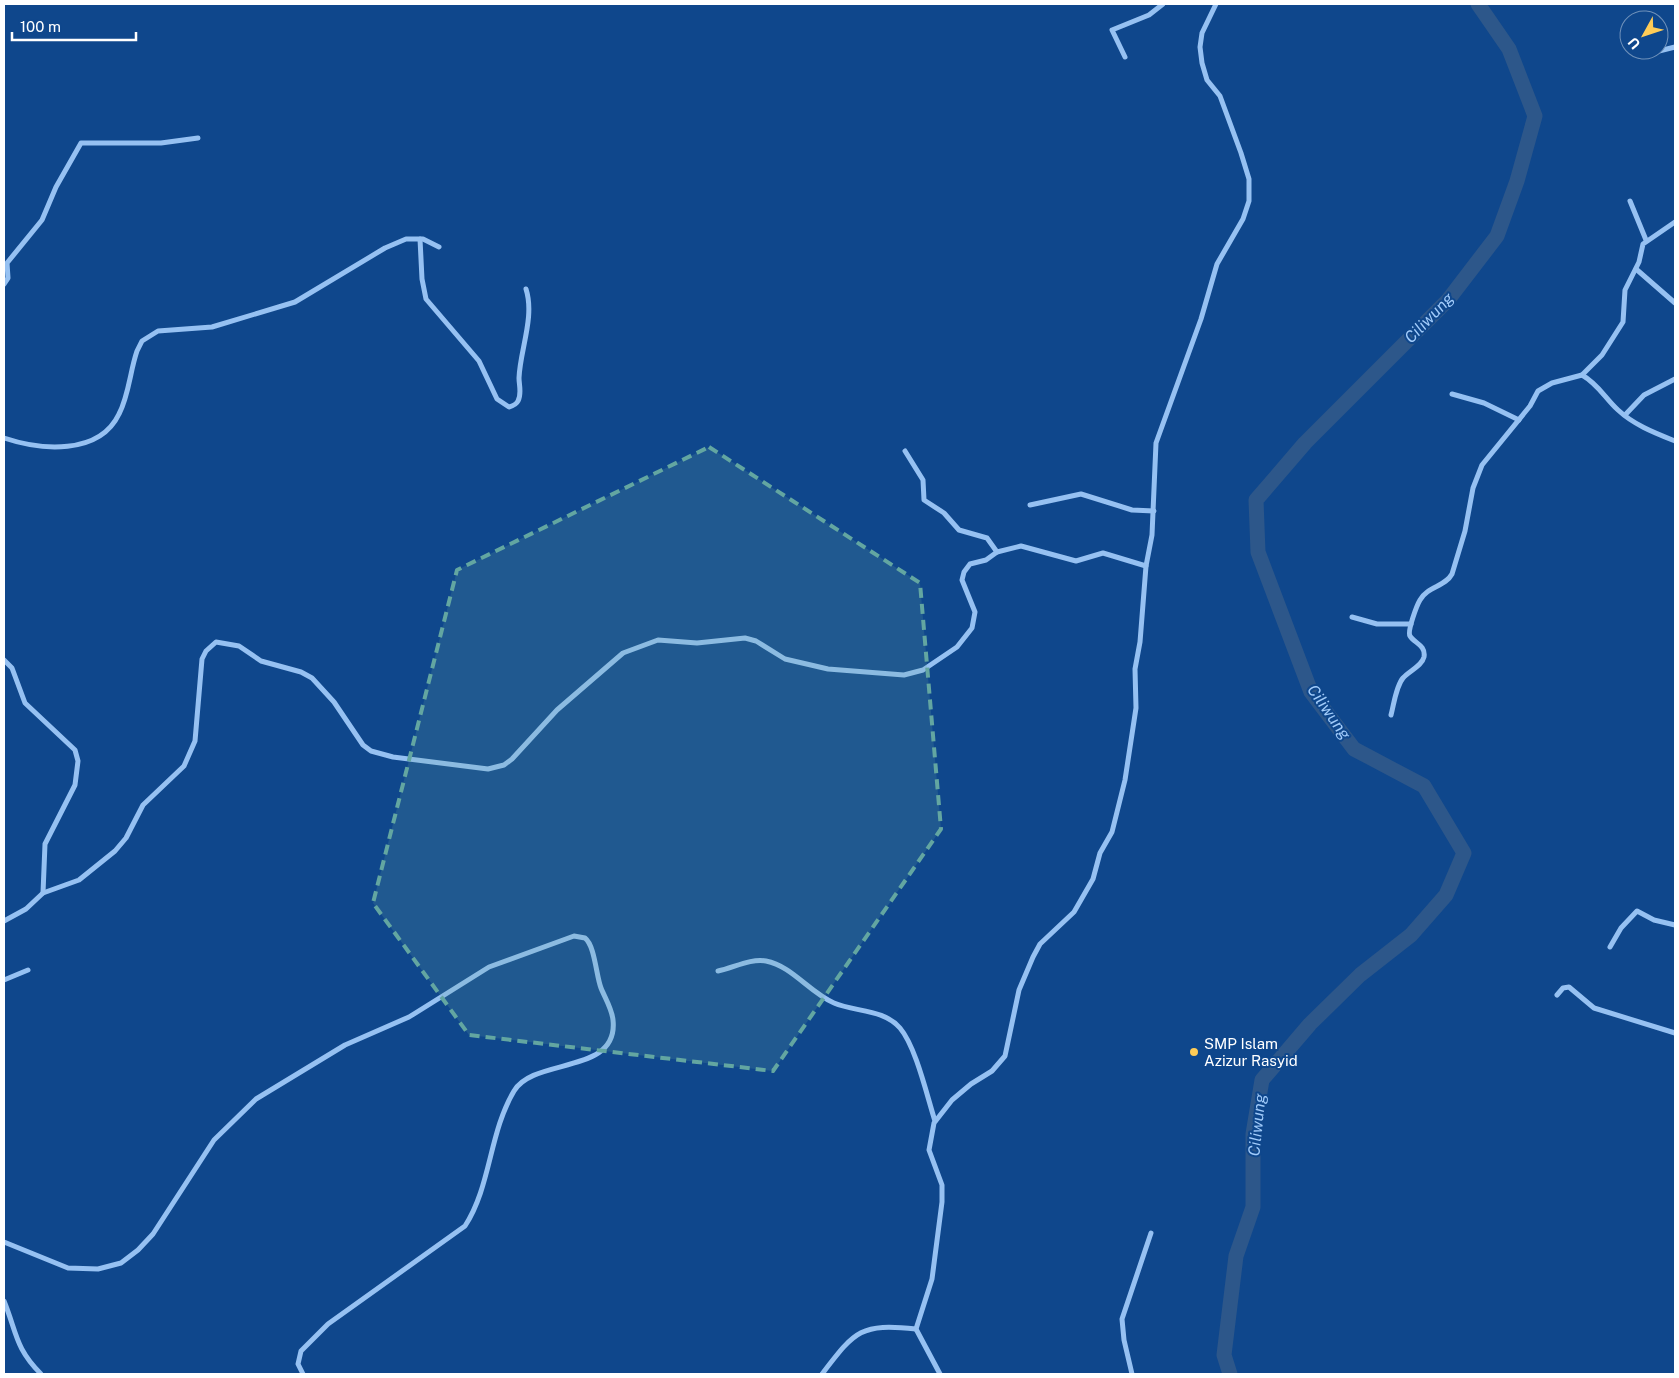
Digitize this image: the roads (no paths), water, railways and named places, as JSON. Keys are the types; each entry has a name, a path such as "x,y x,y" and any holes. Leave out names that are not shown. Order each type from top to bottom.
{"street":[{"path":"1125,57 1112,30 1149,14 1163,4"},
{"path":"934,1121 956,1096 992,1071 1003,1059 1009,1044 1019,990 1037,949 1074,912 1093,879 1100,853 1112,832 1132,738 1136,708 1135,669 1140,642 1146,566 1151,548 1154,511 1153,463 1159,430 1192,345 1217,264 1243,219 1249,201 1249,179 1241,153 1220,96 1208,83 1204,71 1200,47 1202,33 1215,4"},
{"path":"4,284 8,278 7,263 42,220 56,187 81,144 161,143 198,138"},
{"path":"1630,201 1646,240"},
{"path":"1391,714 1403,678 1422,662 1424,656 1422,646 1410,635 1416,608 1424,594 1448,580 1452,574 1476,476 1489,455 1519,420 1542,387 1582,375 1602,355 1625,318 1625,290 1636,269 1643,244 1646,240 1675,222"},
{"path":"4,438 24,443 60,446 76,446 92,440 105,432 120,414 136,351 148,336 167,329 212,326 289,304 314,292 394,244 409,238 420,239 438,246"},
{"path":"420,239 422,279 426,299 479,361 496,399 509,407 515,405 520,393 519,378 528,312 526,289"},
{"path":"1636,269 1675,303"},
{"path":"1582,375 1597,385 1625,416 1675,442"},
{"path":"1625,416 1644,395 1675,379"},
{"path":"1452,394 1484,403 1519,420"},
{"path":"905,451 923,480 924,500 944,513 959,530 987,538 996,552"},
{"path":"1030,505 1081,494 1125,508 1154,511"},
{"path":"4,920 26,909 43,893 78,880 115,851 126,838 143,805 184,766 191,753 196,734 202,659 206,651 216,642 239,646 261,661 312,678 334,702 363,745 371,751 399,758 492,769 512,759 552,714 623,653 658,640 697,643 745,638 756,642 785,660 828,669 904,674 923,670 957,647 972,628 975,612 963,583 964,572 970,564 986,560 996,552 1021,546 1076,561 1103,553 1146,566"},
{"path":"1352,617 1378,624 1411,624"},
{"path":"4,660 12,668 25,703 74,750 78,761 75,785 44,844 43,893"},
{"path":"1610,947 1621,928 1637,911 1654,920 1675,925"},
{"path":"4,1242 68,1268 98,1269 121,1263 138,1250 153,1234 214,1140 256,1099 345,1045 409,1018 489,967 574,936 585,938 591,944 597,977 612,1015 613,1028 607,1043 588,1058 570,1066 546,1069 523,1080 506,1105 476,1206 465,1226 328,1324 302,1351 298,1364 303,1374"},
{"path":"718,971 756,961 770,962 786,970 811,990 834,1003 878,1014 894,1022 909,1044 934,1121 929,1150 942,1185 942,1202 932,1279 916,1330 940,1374"},
{"path":"4,980 28,970"},
{"path":"1557,995 1563,988 1569,987 1594,1008 1675,1032"},
{"path":"1132,1374 1124,1340 1122,1319 1150,1233"},
{"path":"4,1301 17,1342 29,1362 41,1374"},
{"path":"822,1374 849,1340 862,1330 889,1326 916,1330"}],"waterway":[{"name":"Ciliwung","path":"1230,1374 1224,1355 1236,1256 1253,1207 1253,1134 1262,1080 1310,1024 1360,975 1411,935 1446,895 1464,853 1424,786 1354,749 1311,692 1258,552 1256,500 1305,443 1448,300 1497,236 1517,181 1535,116 1509,49 1478,4"}],"place":[{"name":"SMP Islam Azizur Rasyid","path":"1194,1052"}]}
